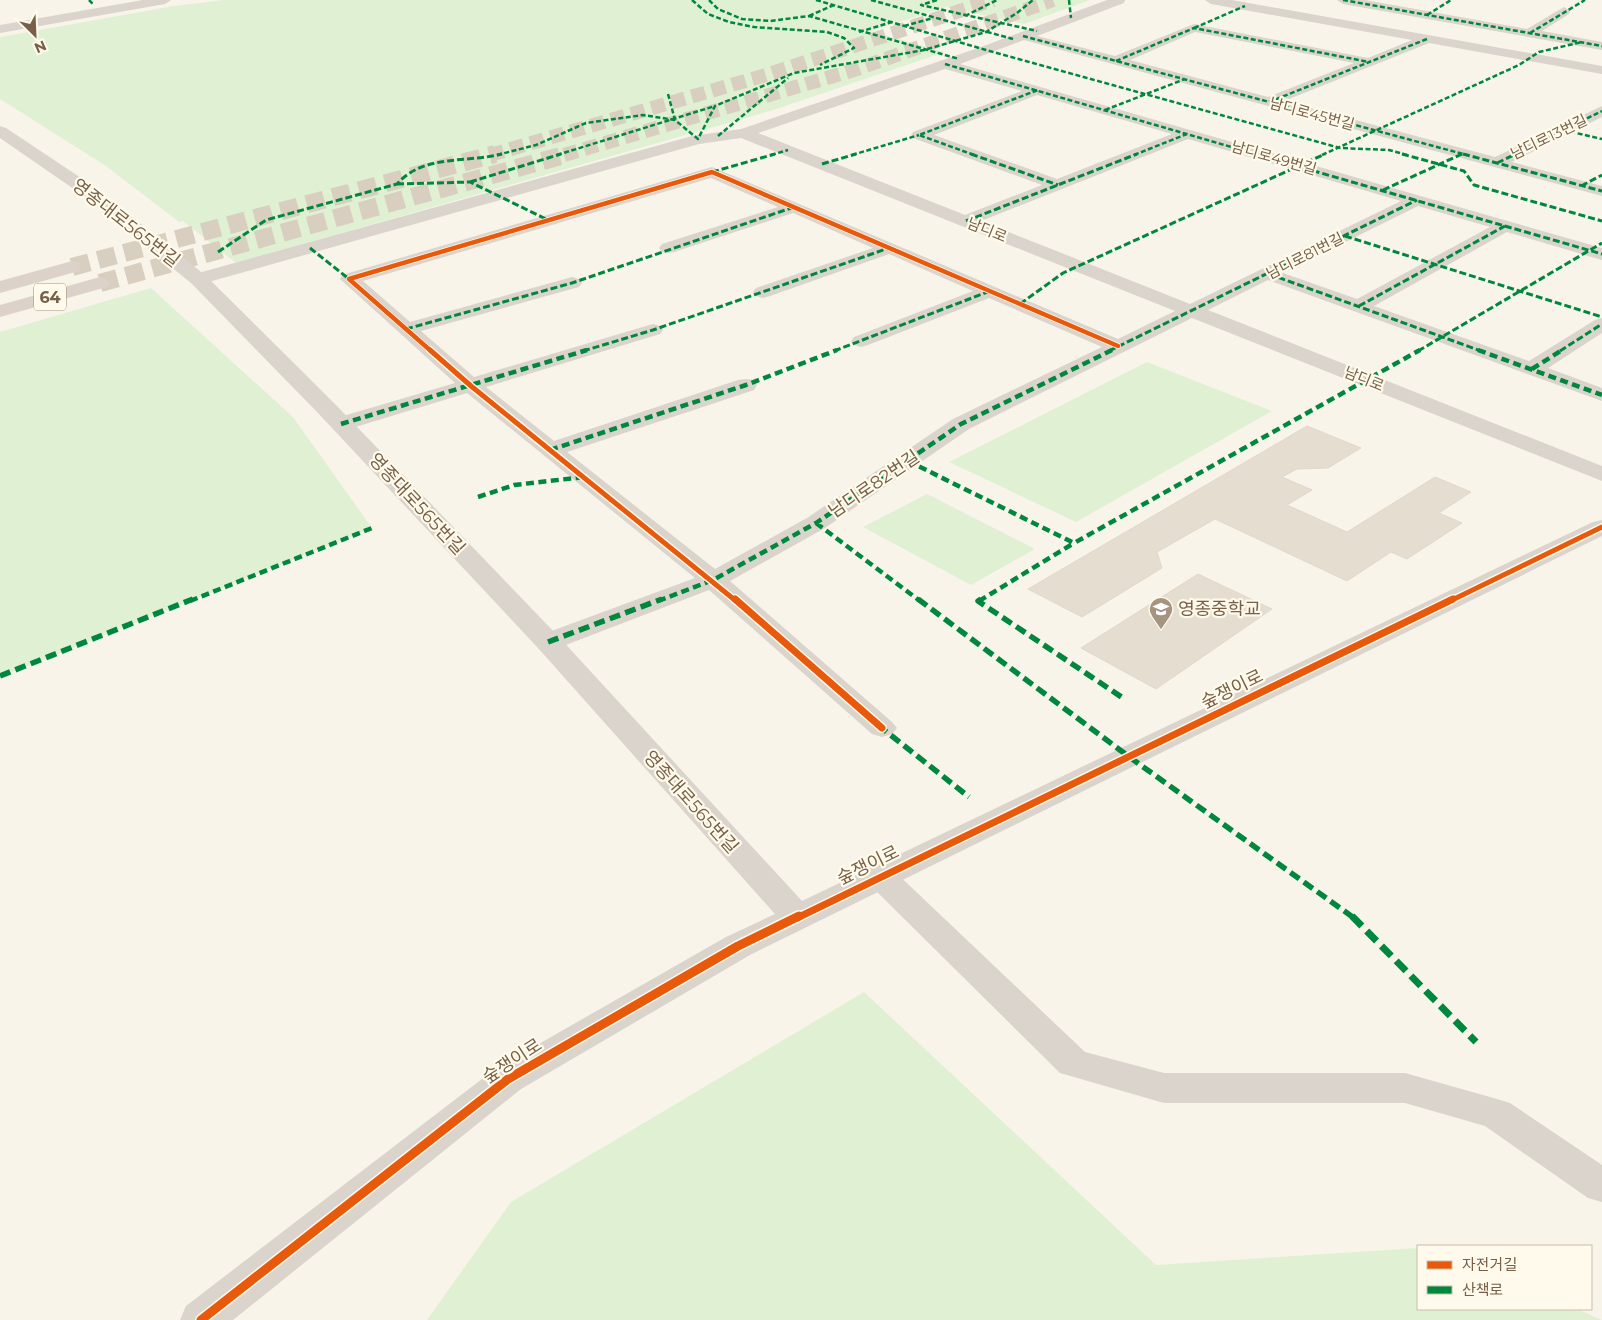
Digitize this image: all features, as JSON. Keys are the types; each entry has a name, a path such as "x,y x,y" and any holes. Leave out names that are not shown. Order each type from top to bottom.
{"highway":[{"name":"64","path":"0,287 72,267"},
{"name":"64","path":"0,311 100,283"}],"street":[{"path":"0,29 165,0"},
{"path":"198,279 698,139 743,133 945,64 1119,0"},
{"path":"1212,0 1602,70"},
{"path":"1343,0 1602,46"},
{"path":"1427,15 1451,0"},
{"path":"1530,33 1564,10"},
{"path":"1116,61 1194,28 1369,62"},
{"name":"남디로45번길","path":"1023,36 1602,191"},
{"path":"1268,102 1427,39"},
{"name":"남디로49번길","path":"945,64 1602,254"},
{"path":"1038,90 919,134 1058,185"},
{"name":"남디로13번길","path":"1496,163 1602,111"},
{"name":"영종대로565번길","path":"0,131 88,190 198,279 341,424 548,642 797,916"},
{"name":"남디로","path":"743,133 1602,474"},
{"path":"966,221 1187,134"},
{"path":"882,728 713,580 471,386 349,279 712,172 1118,346"},
{"path":"1581,186 1602,174"},
{"name":"남디로81번길","path":"1193,312 1417,200"},
{"path":"668,248 794,207"},
{"path":"1359,306 1505,226"},
{"path":"763,292 889,248"},
{"path":"1269,274 1602,395"},
{"path":"406,329 572,283"},
{"path":"862,341 990,291"},
{"name":"남디로82번길","path":"548,642 713,580 816,523 961,424 1118,346 1193,312"},
{"path":"1532,369 1602,324"},
{"path":"341,424 653,330"},
{"path":"550,450 746,385"},
{"name":"숲쟁이로","path":"201,1320 508,1079 738,946 1602,527"},
{"path":"880,876 1073,1063 1164,1088 1405,1088 1497,1114 1602,1186"}],"green space":[{"path":"224,0 1090,0 1024,24 946,7 871,31 945,52 770,111 236,263 183,221 179,222 106,166 0,99 0,37 174,6"},
{"path":"151,288 293,417 372,528 388,522 0,677 0,332"},
{"path":"1147,362 1272,411 1076,522 949,462"},
{"path":"927,494 1035,549 971,585 863,527"},
{"path":"864,992 1156,1265 1417,1248 1417,1310 1579,1310 1602,1320 427,1320 511,1202"}],"building":[{"path":"1307,426 1361,448 1328,468 1297,469 1282,477 1312,490 1287,505 1347,532 1435,477 1471,492 1439,513 1462,523 1407,559 1391,552 1347,581 1215,519 1157,552 1162,568 1082,617 1028,589"},
{"path":"1198,574 1272,609 1156,689 1081,648"}],"tunnel":[{"path":"490,155 766,75 993,0"},
{"path":"564,155 854,70 1053,0"},
{"path":"72,267 495,154"},
{"path":"100,283 568,154"}],"marked path":[{"path":"89,0 94,5"},
{"path":"692,0 708,14 729,22 754,27 827,32 844,38 854,48 820,65"},
{"path":"709,0 718,9 742,19 770,21 809,16 959,59"},
{"path":"816,0 986,50 1340,148 1389,150 1464,171 1474,185 1602,221"},
{"path":"871,0 1013,39"},
{"path":"937,0 921,5 1037,31"},
{"path":"965,16 997,0"},
{"path":"668,94 675,120 698,139 715,106 794,73 924,50 986,32 1017,13 1033,0"},
{"path":"1069,0 1071,18"},
{"path":"1343,0 1602,46"},
{"path":"1427,15 1451,0"},
{"path":"1530,33 1585,0"},
{"path":"809,16 834,5"},
{"path":"1194,28 1245,6"},
{"path":"904,26 933,18"},
{"path":"859,32 892,22"},
{"path":"1116,61 1194,28 1369,62"},
{"path":"1023,36 1602,191"},
{"path":"1269,102 1427,39"},
{"path":"1020,304 1063,273 1519,65 1539,52 1582,42"},
{"path":"945,64 1602,254"},
{"path":"718,136 788,78"},
{"path":"1105,110 1185,79"},
{"path":"1038,90 919,135 1058,185"},
{"path":"470,182 715,106"},
{"path":"1497,163 1602,111"},
{"path":"218,252 266,220 397,184 403,177 421,166 458,159 493,156 536,145 586,123 643,115 675,120"},
{"path":"1563,130 1602,139"},
{"path":"966,221 1187,134"},
{"path":"822,164 919,135"},
{"path":"712,172 788,150"},
{"path":"1383,190 1462,154"},
{"path":"1581,186 1602,175"},
{"path":"397,184 470,182 548,220"},
{"path":"548,642 713,580 816,523 961,424 1417,200"},
{"path":"406,329 572,283 794,207"},
{"path":"1359,306 1505,226"},
{"path":"1345,236 1602,317"},
{"path":"908,461 1074,543 1367,381 1602,243"},
{"path":"310,248 349,279"},
{"path":"341,424 653,330 889,248"},
{"path":"1269,274 1602,395"},
{"path":"550,450 746,385 990,291"},
{"path":"1532,369 1602,324"},
{"path":"478,497 514,485 584,477"},
{"path":"816,523 1128,756 1359,921 1476,1042"},
{"path":"0,676 372,528"},
{"path":"1074,543 978,601 1123,698"},
{"path":"878,725 969,797"}],"cycle path":[{"path":"882,728 713,580 471,386 349,279 712,172 1118,346"},
{"path":"201,1320 508,1079 738,946 1602,527"}],"place":[{"name":"영종중학교","path":"1161,630"}]}
